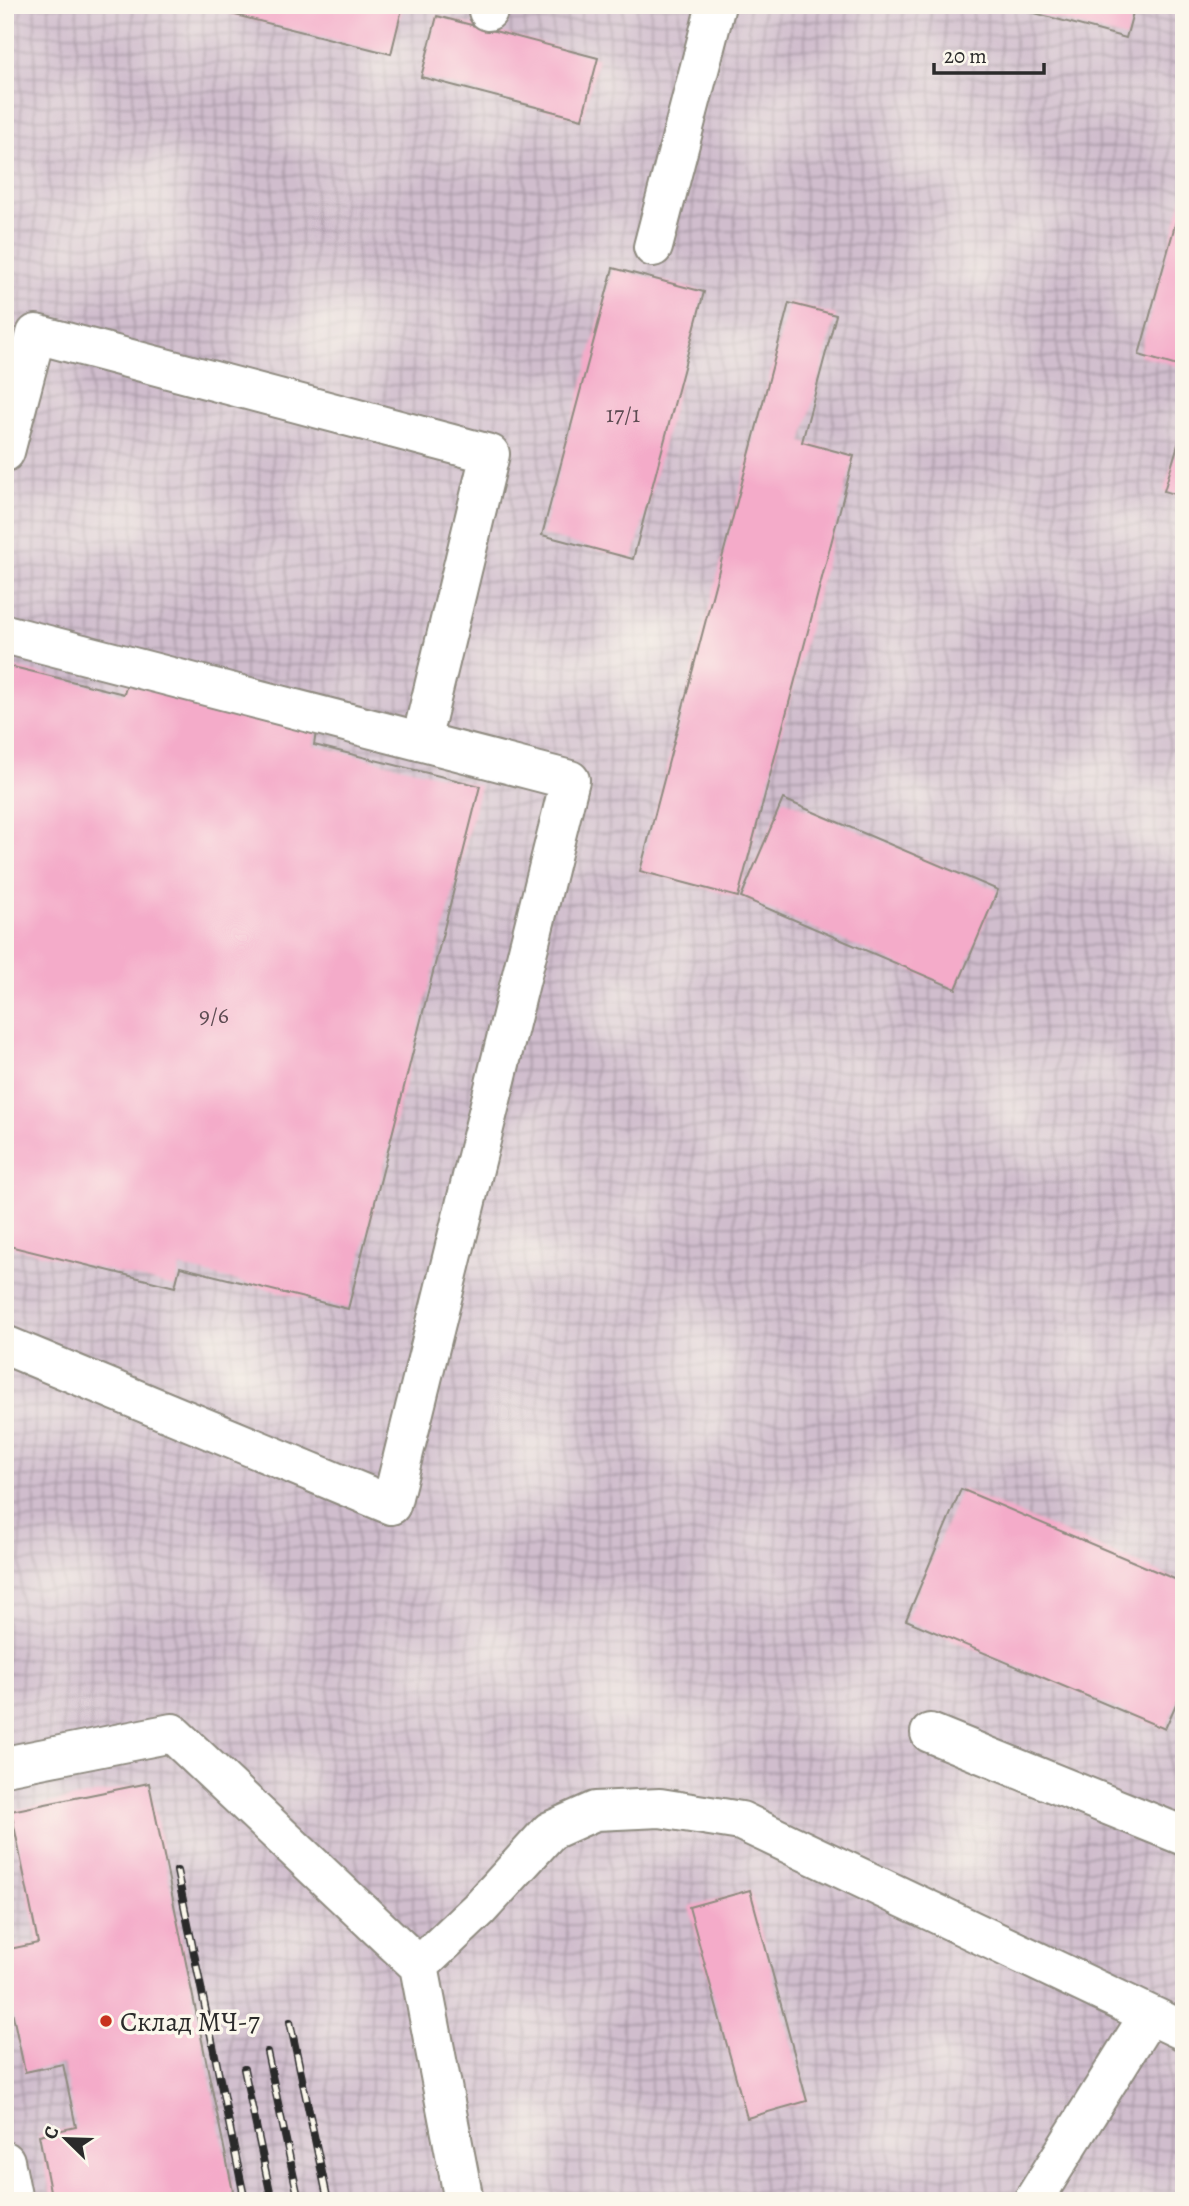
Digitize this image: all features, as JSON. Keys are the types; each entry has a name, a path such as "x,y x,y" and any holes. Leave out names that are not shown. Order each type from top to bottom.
{"street":[{"path":"653,247 716,5"},
{"path":"5,452 36,334 490,454 421,741"},
{"path":"5,634 570,780 391,1505 5,1345"},
{"path":"5,1766 172,1733 419,1966 464,2201"},
{"path":"930,1733 1184,1836"},
{"path":"419,1966 479,1909 550,1831 595,1811 660,1808 741,1821 1184,2031"},
{"path":"1033,2201 1149,2015"},
{"path":"5,2161 13,2201"}],"shaded area":[{"path":"5,5 1184,5 1184,2201 5,2201"}],"building":[{"path":"195,5 403,5 391,54"},
{"path":"1005,5 1135,5 1126,38"},
{"path":"437,16 598,58 582,119 421,77"},
{"path":"1184,196 1184,368 1139,355"},
{"path":"613,268 704,292 633,559 542,535"},
{"path":"789,303 836,315 802,442 854,456 738,897 640,871"},
{"path":"1184,428 1184,497 1164,491"},
{"path":"5,665 124,694 127,684 316,732 314,745 480,786 348,1309 180,1267 175,1287 5,1245"},
{"path":"783,799 998,890 956,989 741,897"},
{"path":"961,1489 1184,1583 1184,1686 1165,1729 906,1620"},
{"name":"Склад МЧ-7","path":"149,1783 235,2201 52,2201 39,2135 76,2127 63,2064 25,2072 5,1978 5,1950 38,1943 11,1811"},
{"path":"750,1890 807,2101 747,2118 689,1907"}],"railway":[{"path":"177,1871 245,2201"},
{"path":"290,2022 328,2201"},
{"path":"267,2052 299,2201"},
{"path":"244,2069 272,2201"}],"place":[{"name":"Склад МЧ-7","path":"106,2021"}]}
